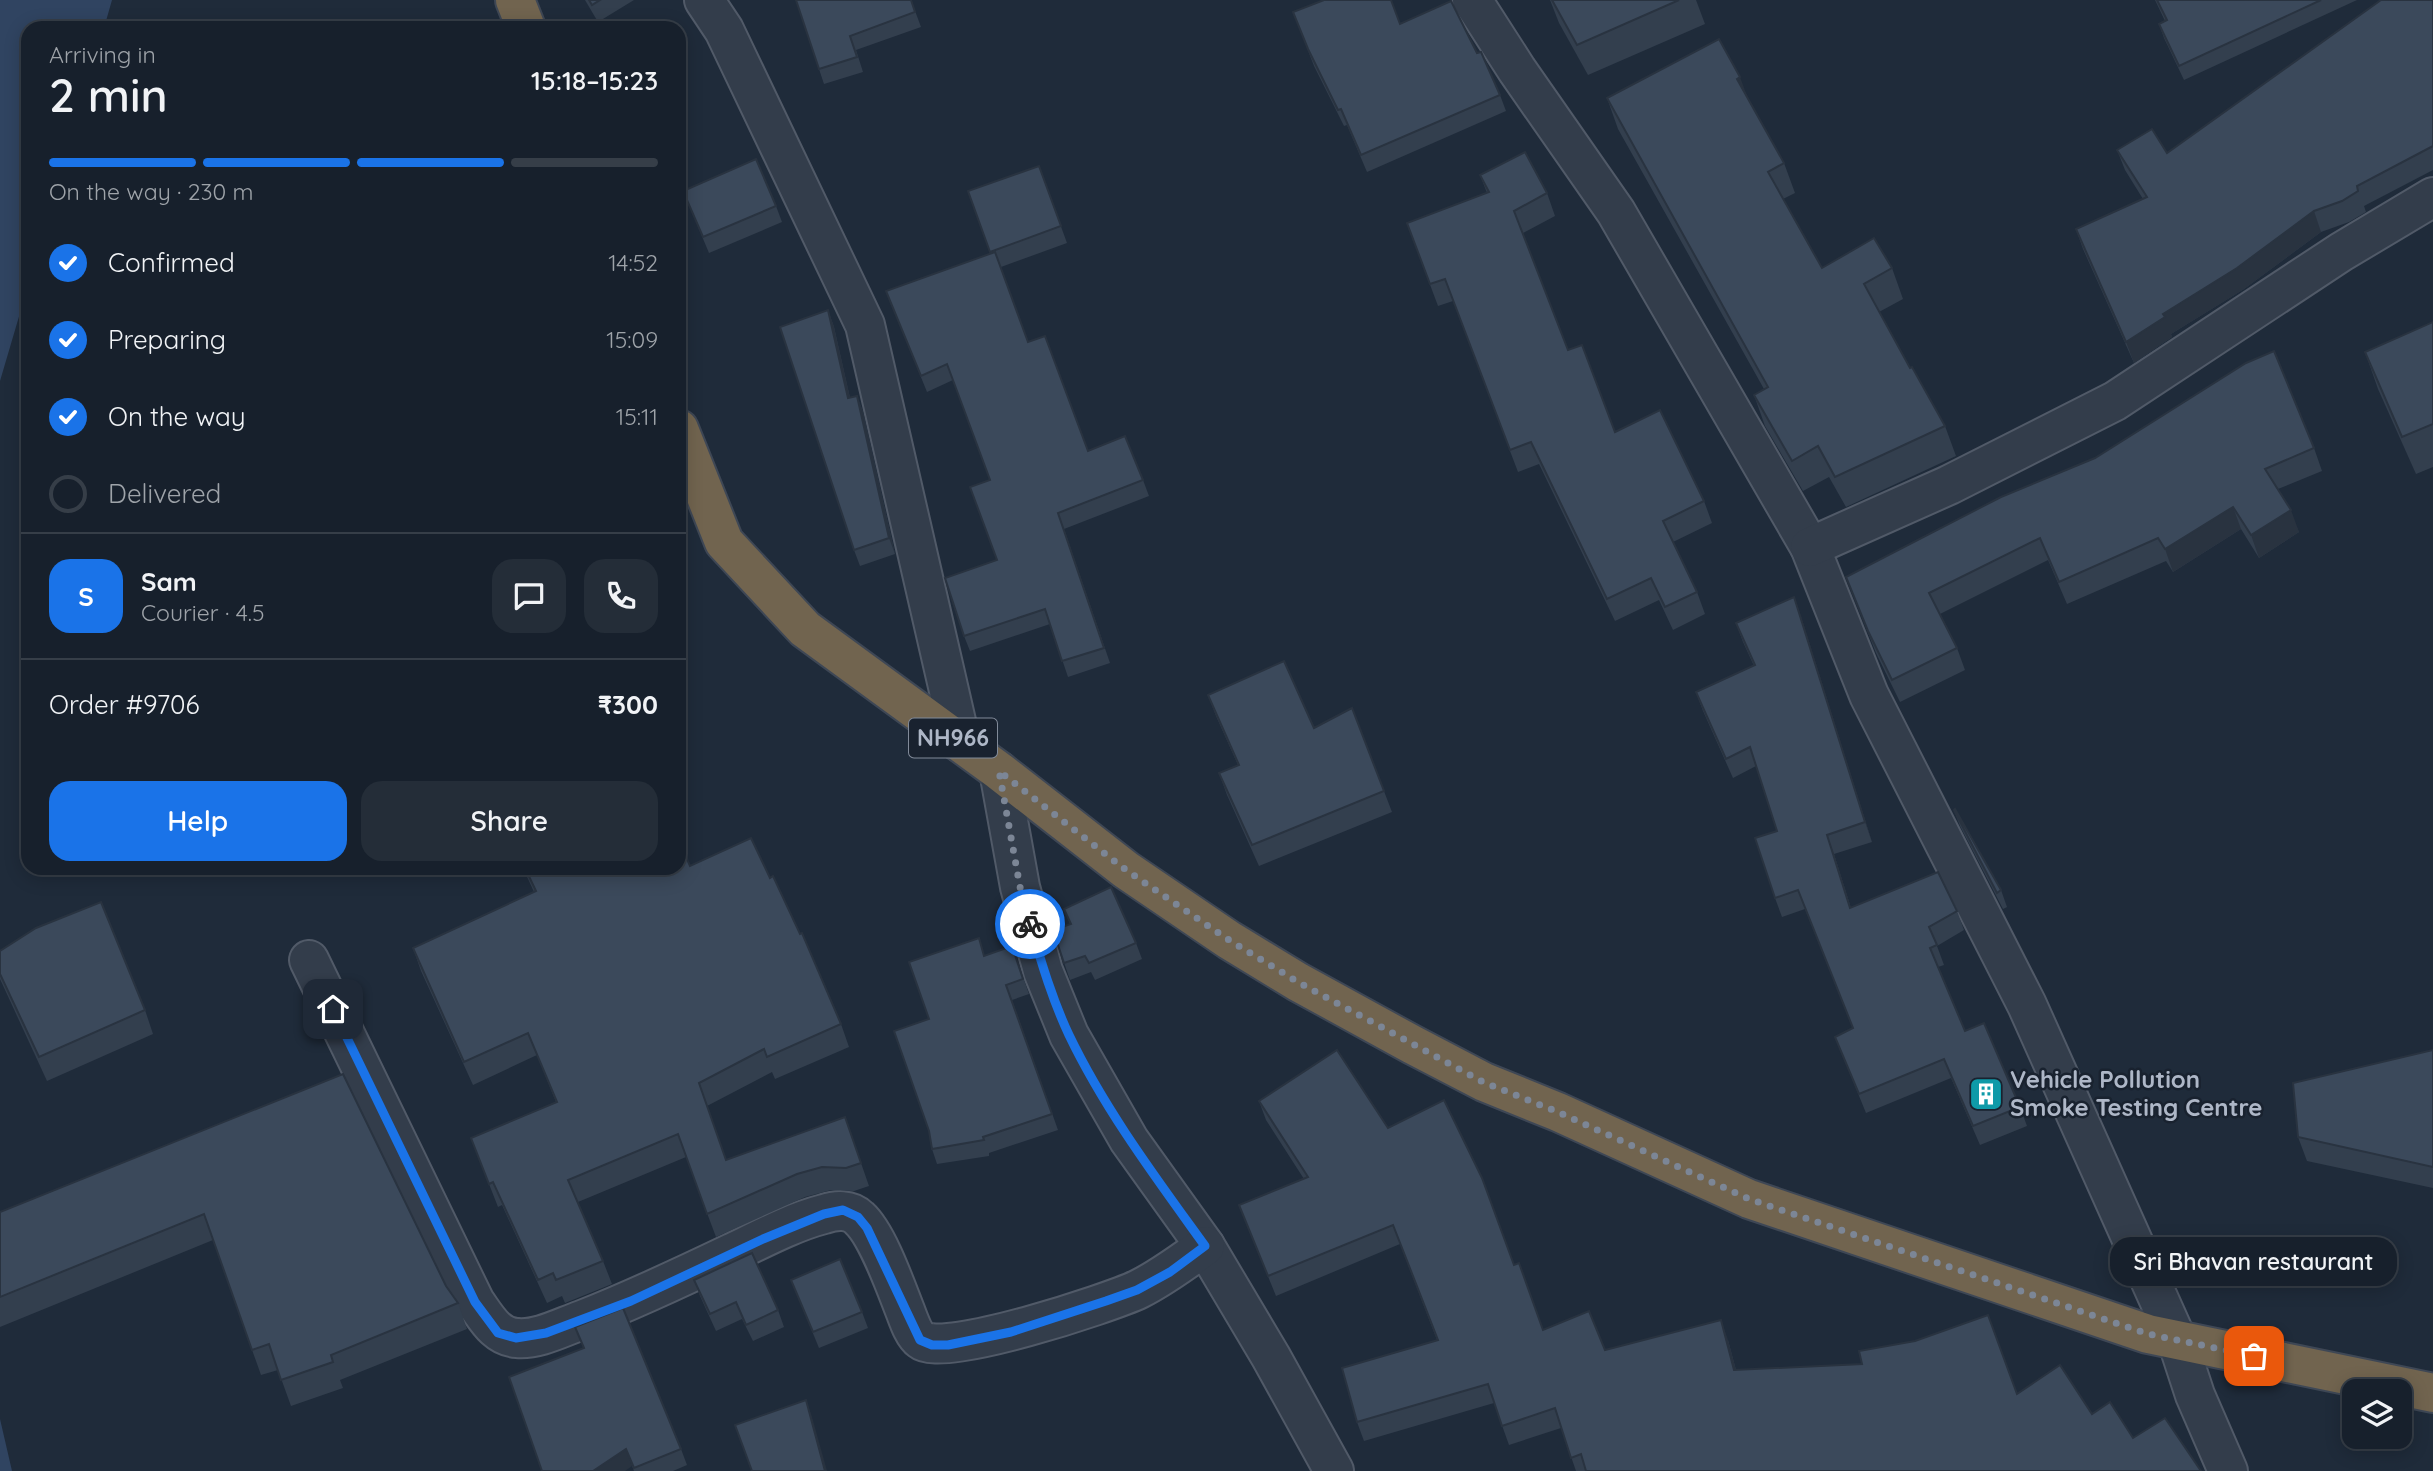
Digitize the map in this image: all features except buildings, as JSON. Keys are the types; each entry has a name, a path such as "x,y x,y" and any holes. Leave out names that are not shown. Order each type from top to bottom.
{"highway":[{"path":"515,0 523,21"},
{"name":"NH966","path":"686,447 724,542 805,629 999,771 1126,870 1229,940 1298,982 1483,1082 1558,1112 1749,1199 2148,1334 2433,1393"}],"street":[{"path":"704,0 724,30 865,325 961,743"},
{"path":"1472,0 1517,70 1616,212 1810,547 1869,695 2027,1005 2177,1340 2195,1395 2228,1471"},
{"path":"1810,547 1949,485 2115,401 2341,252 2433,197"},
{"path":"999,771 1020,887 1043,971 1069,1035 1129,1140 1205,1246 1334,1471"},
{"path":"309,960 475,1302 498,1333 516,1338 546,1333 631,1301 763,1239 824,1214 843,1210 858,1217 867,1228 911,1325 920,1340 932,1345 948,1345 1011,1332 1137,1290 1170,1272 1205,1246"}],"water":[{"path":"0,0 112,0 106,21 21,21 21,310 0,381"},
{"path":"0,1419 12,1471 0,1471"}],"way so far":[{"path":"1030,924 1020,887 999,771 1126,870 1229,940 1298,982 1483,1082 1558,1112 1749,1199 2148,1334 2254,1356"}],"place":[{"name":"Vehicle Pollution Smoke Testing Centre","path":"1986,1094"},
{"name":"Sri Bhavan restaurant","path":"2254,1356"}],"route":[{"path":"333,1009 475,1302 498,1333 516,1338 546,1333 631,1301 763,1239 824,1214 843,1210 858,1217 867,1228 920,1340 932,1345 948,1345 1011,1332 1137,1290 1170,1272 1205,1246 1129,1140 1069,1035 1043,971 1030,924"}]}
